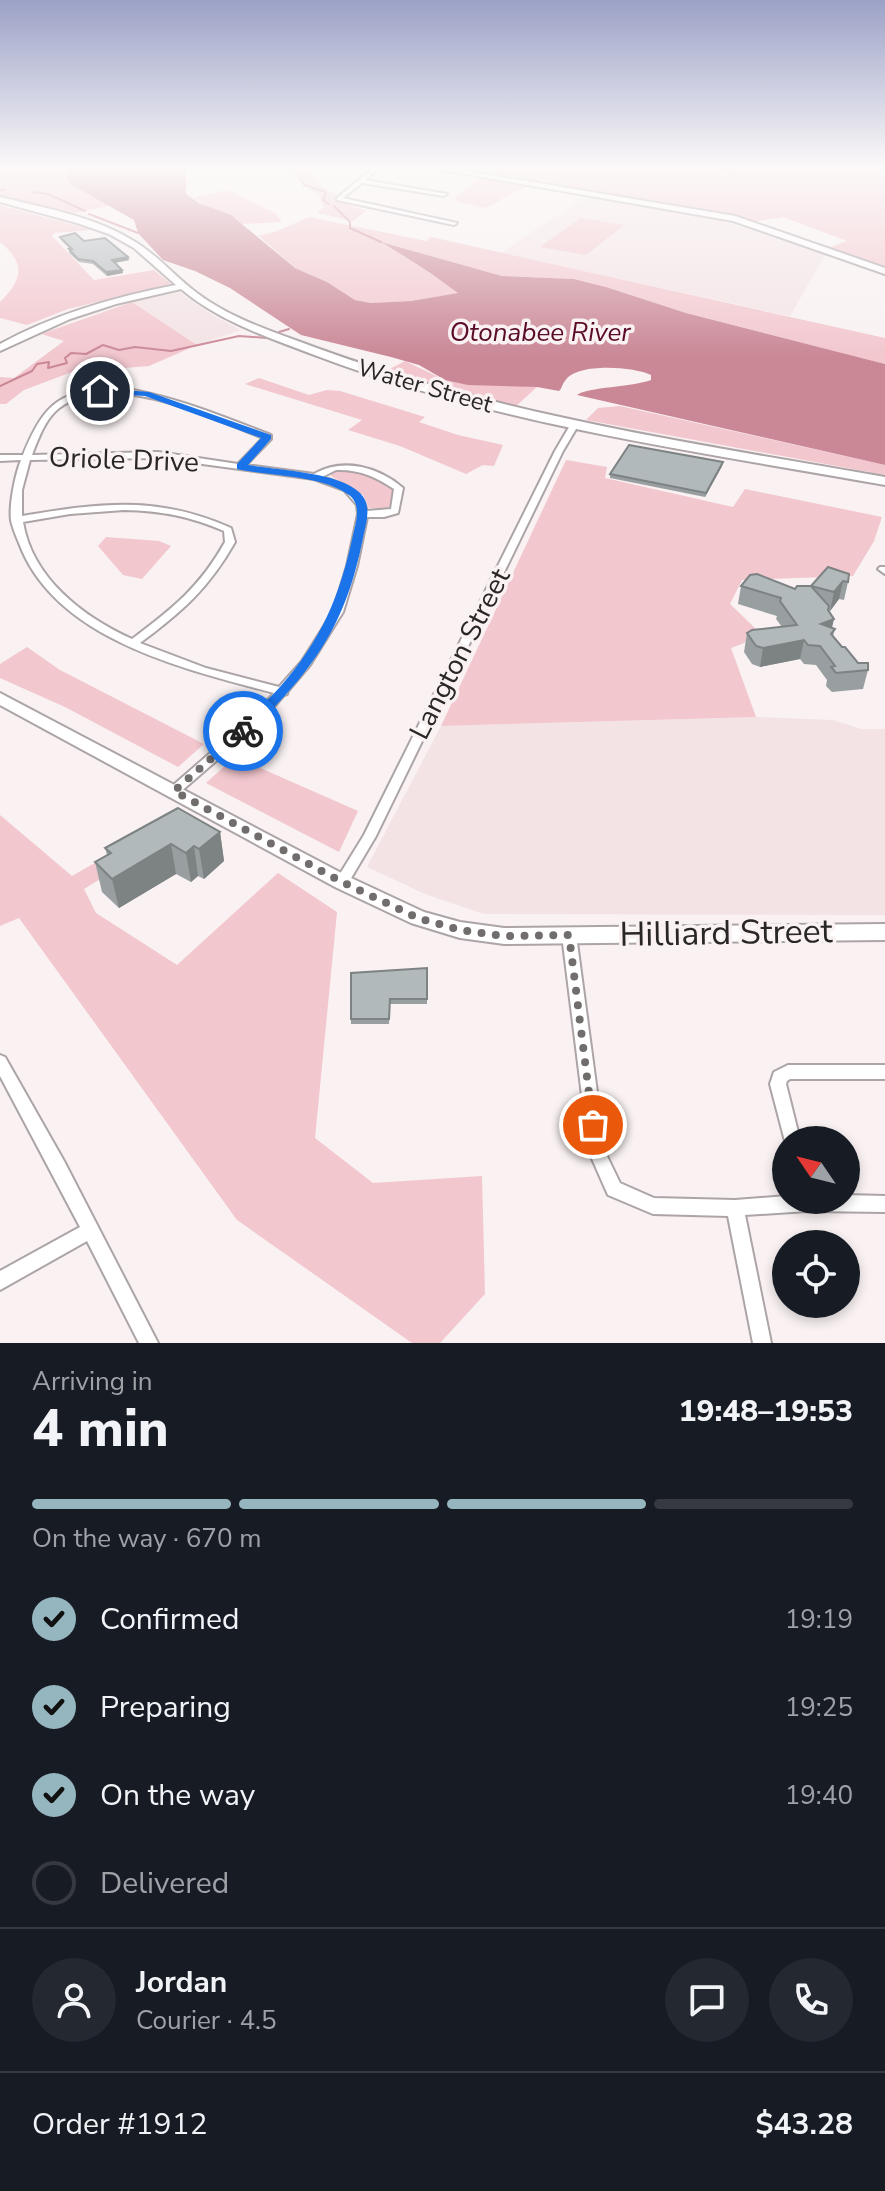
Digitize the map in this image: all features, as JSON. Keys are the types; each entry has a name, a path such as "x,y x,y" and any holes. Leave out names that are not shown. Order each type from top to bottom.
{"main road":[{"name":"Water Street","path":"108,231 144,252 184,286 233,319 424,390 575,424 885,481"},
{"path":"769,231 885,271"},
{"path":"0,348 41,326 84,309 184,286"},
{"name":"Hilliard Street","path":"0,698 342,882 418,918 460,930 504,936 885,932"}],"street":[{"path":"240,466 268,437 146,394 111,389 81,394 48,410 25,457 14,499 16,520 22,544 38,574 76,610 134,643 208,671 283,692"},
{"name":"Langton Street","path":"342,882 370,836 575,424"},
{"name":"Oriole Drive","path":"0,458 158,455 315,477 335,483 356,495 363,514"},
{"path":"174,791 283,692 306,663 338,612 363,514 395,511 399,488 373,473 334,467 315,477"},
{"path":"16,520 120,506 205,518 228,530 230,542 201,588 188,603 134,643"},
{"path":"569,935 597,1152 614,1189 653,1206 735,1208 772,1205"},
{"path":"0,1062 47,1143 89,1231 149,1343"},
{"path":"788,1126 778,1084 780,1077 788,1072 885,1072"},
{"path":"860,1203 885,1204"},
{"path":"735,1208 762,1343"},
{"path":"0,1281 89,1231"}],"shaded area":[{"path":"0,231 83,231 54,233 52,236 94,280 154,270 171,284 68,309 27,325 0,318 0,302 13,286 18,272 14,257 0,242"},
{"path":"278,231 376,231 426,241 431,237 885,338 885,364 686,313 574,279 502,276 385,243 459,293 411,301 371,303 355,300 327,282 295,268 258,235"},
{"path":"534,231 751,231 825,255 790,316 501,253"},
{"path":"563,231 617,231 586,255 540,247"},
{"path":"819,231 885,231 885,269 828,248 847,241"},
{"path":"179,292 241,330 197,345 132,302"},
{"path":"132,302 197,345 149,366 72,372 24,390 6,404 0,404 0,377 14,378 64,341 41,334"},
{"path":"405,361 445,380 537,387 515,407 384,372"},
{"path":"259,378 309,395 327,390 340,391 425,417 419,422 458,435 503,445 494,466 483,465 466,474 400,446 348,430 362,420 245,384"},
{"path":"620,406 885,465 885,475 586,420 598,408"},
{"path":"566,460 607,467 605,478 733,507 745,489 882,517 874,541 853,576 742,580 730,604 756,629 744,643 731,648 756,717 441,726"},
{"path":"333,472 374,477 387,484 395,497 388,510 369,508 363,495 331,476"},
{"path":"106,537 159,541 171,546 142,579 123,575 98,546"},
{"path":"27,647 60,670 204,744 178,767 65,707 0,678 0,664"},
{"path":"756,717 833,720 861,729 885,729 885,915 484,914 425,894 367,867 441,726"},
{"path":"235,757 358,811 339,852 206,783"},
{"path":"180,814 192,823 84,889 96,913 177,965 278,873 337,912 315,1138 373,1183 482,1176 485,1294 440,1343 412,1343 237,1220 19,918 0,926 0,815 72,876"}],"water":[{"name":"Otonabee River","path":"137,231 250,231 295,268 327,282 355,300 371,303 411,301 458,293 381,242 502,276 574,279 686,313 885,364 885,465 577,395 651,380 651,375 643,372 619,368 581,371 571,375 559,391 537,387 468,385 445,380 419,365 301,335 230,288 163,260"}],"building":[{"path":"75,233 84,241 105,238 128,257 112,260 122,270 106,272 93,261 78,259 60,237"},
{"path":"629,445 723,462 706,493 610,474"},
{"path":"828,567 849,574 848,582 843,581 834,592 811,586"},
{"path":"757,574 795,589 797,586 811,586 829,606 834,619 821,624 835,629 831,634 858,663 868,663 868,670 836,673 831,667 835,666 820,646 808,645 804,640 763,648 756,646 747,633 752,630 797,625 781,598 741,586 750,575"},
{"path":"178,808 220,832 199,849 194,846 186,853 171,844 112,879 95,862 111,853 105,848"},
{"path":"427,968 427,999 390,999 389,1019 351,1019 351,973"}],"waterway":[{"path":"132,231 138,233"},
{"path":"356,231 381,242"},
{"path":"279,332 289,329"},
{"path":"0,386 32,371 37,364 49,362 48,368 67,363 65,358 71,353 86,354 103,345 119,350 135,347 171,351 239,336 267,338"}],"way so far":[{"path":"243,731 174,791 342,882 418,918 460,930 504,936 569,935 593,1125"}],"route":[{"path":"100,391 128,390 146,394 268,437 240,466 335,483 356,495 361,504 363,514 352,566 338,612 306,663 283,692 243,731"}]}
